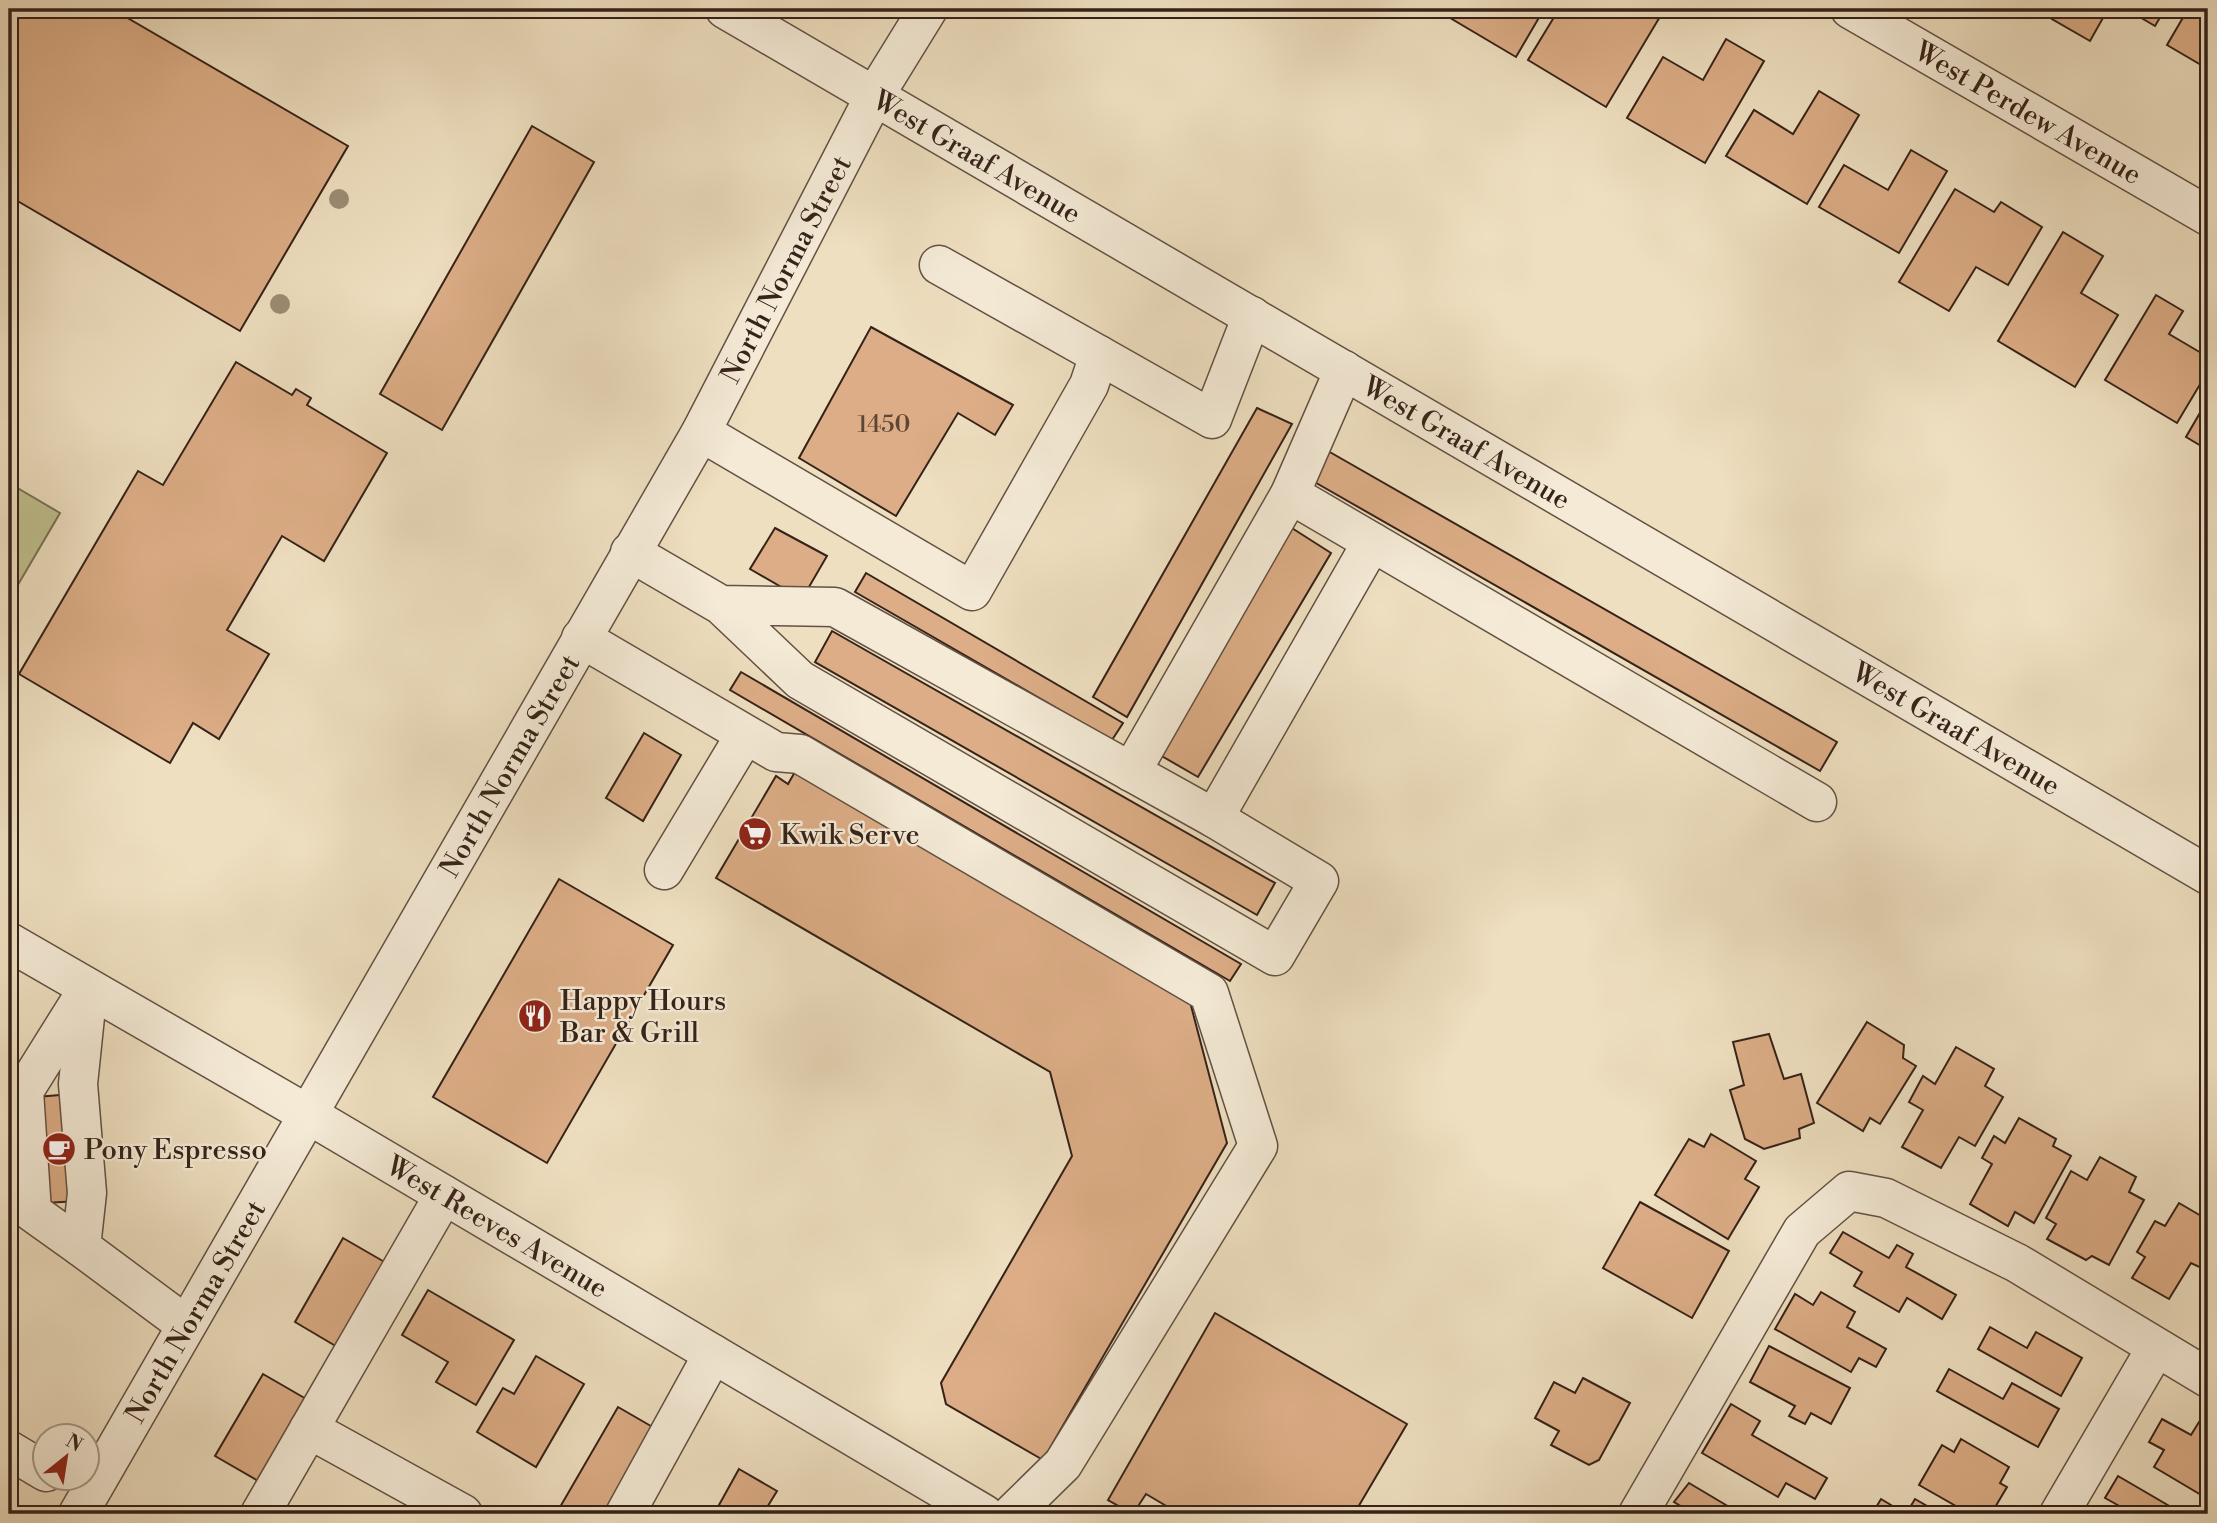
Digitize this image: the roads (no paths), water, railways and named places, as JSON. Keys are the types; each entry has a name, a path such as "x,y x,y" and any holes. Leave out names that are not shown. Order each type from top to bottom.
{"street":[{"name":"West Graaf Avenue","path":"724,9 2208,875"},
{"name":"North Norma Street","path":"83,1505 630,551 701,432 875,95 928,9"},
{"name":"West Perdew Avenue","path":"1850,9 2208,216"},
{"path":"939,265 1212,419 1252,316"},
{"path":"701,432 972,592 1089,385 1099,355"},
{"path":"1131,772 1290,494 1344,370"},
{"path":"1290,494 1816,802"},
{"path":"1214,818 1372,542"},
{"path":"630,551 721,605 800,680 1275,956 1319,881 1214,818 835,607 721,605"},
{"path":"581,638 775,752 800,754 1209,993 1258,1146 1101,1407 1063,1464 1012,1514"},
{"path":"664,870 745,735"},
{"name":"West Reeves Avenue","path":"9,942 309,1115 984,1514"},
{"path":"81,1247 87,1193 78,1084 88,988"},
{"path":"88,988 23,1091 32,1212 186,1325"},
{"path":"1638,1514 1802,1231 1849,1191 1886,1198 2017,1263 2208,1378"},
{"path":"260,1514 444,1195"},
{"path":"2059,1514 2155,1348"},
{"path":"625,1514 713,1354"},
{"path":"309,1429 463,1514"},
{"path":"9,1450 32,1464"},
{"path":"70,1492 83,1505"}],"place":[{"name":"Kwik Serve","path":"755,834"},
{"name":"Happy Hours Bar & Grill","path":"535,1016"},
{"name":"Pony Espresso","path":"59,1149"}]}
